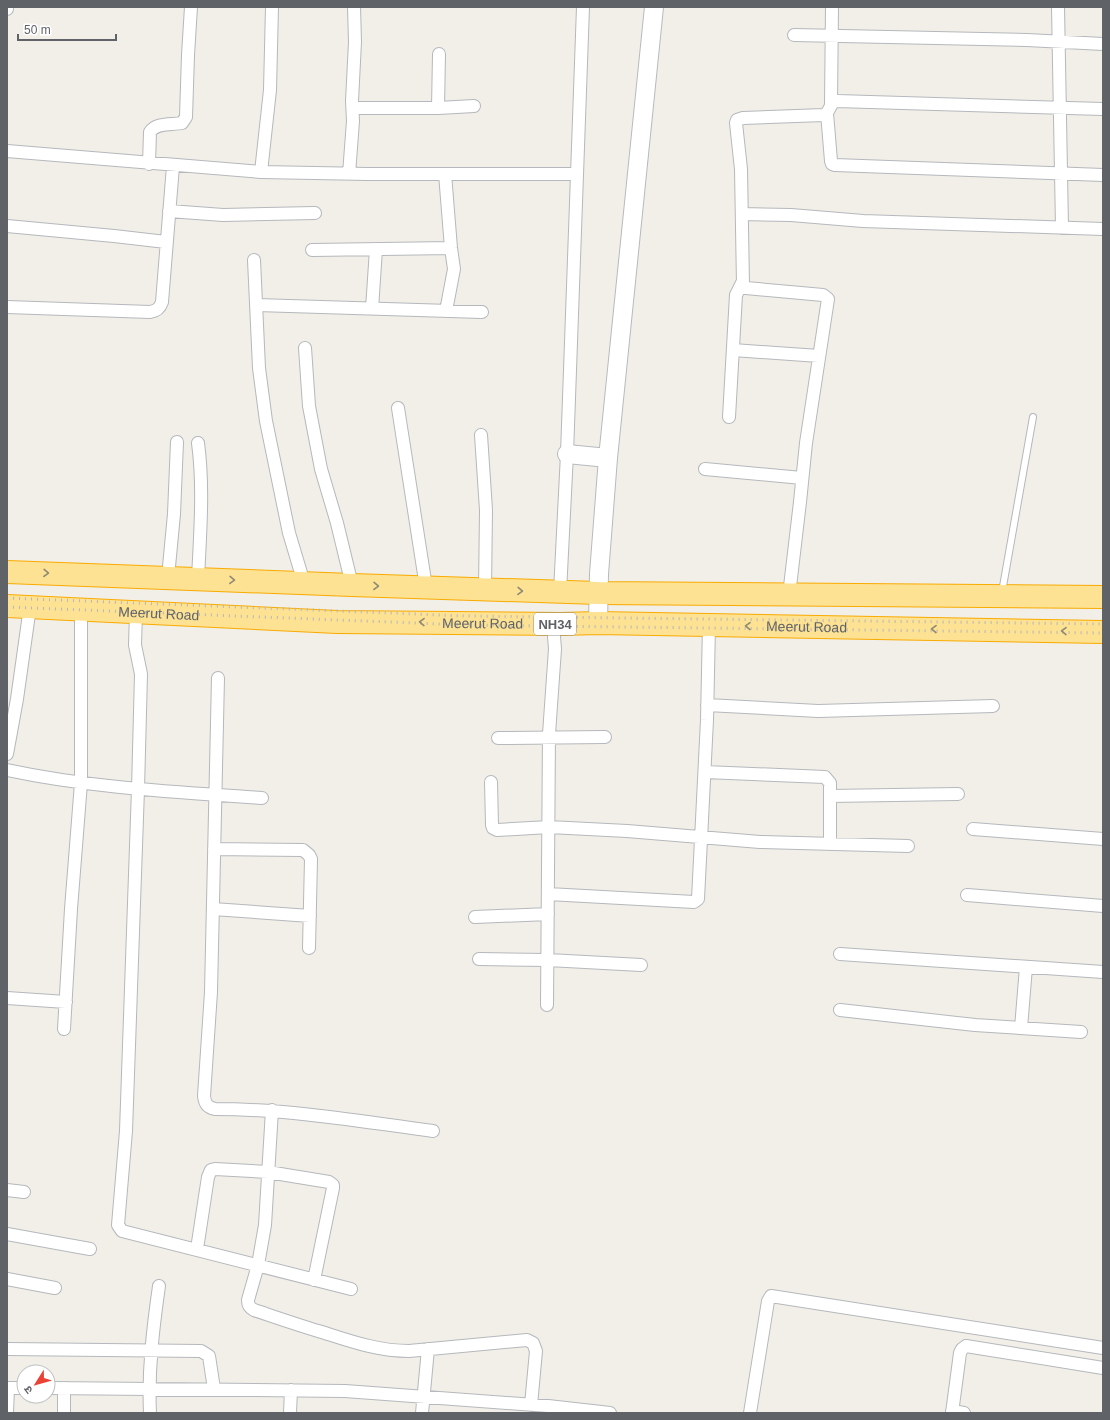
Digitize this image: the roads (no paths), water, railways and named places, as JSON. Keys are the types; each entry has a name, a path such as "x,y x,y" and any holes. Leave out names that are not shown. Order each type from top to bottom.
{"highway":[{"name":"NH34","path":"7,572 168,577 352,586 598,593 1103,597"},
{"name":"Meerut Road","path":"7,606 337,622 598,623 1103,632"}],"street":[{"path":"149,164 150,132 152,129 155,126 182,123 186,117 191,7"},
{"path":"261,172 270,90 272,7"},
{"path":"349,174 353,121 352,94 355,42 354,7"},
{"path":"560,592 567,454 583,7"},
{"path":"598,623 598,593 608,458 654,7"},
{"path":"832,7 829,109 831,162 835,165 1103,175"},
{"path":"1058,7 1062,228"},
{"path":"794,35 1103,44"},
{"path":"438,108 439,54"},
{"path":"729,417 736,295 742,283 741,169 736,123 737,120 743,118 824,115 837,101 1103,109"},
{"path":"353,108 438,108 474,106"},
{"path":"7,151 173,166 261,172 349,174 577,174"},
{"path":"7,307 156,311 162,302 173,166"},
{"path":"444,174 454,269 446,311"},
{"path":"169,211 223,215 315,213"},
{"path":"742,214 790,215 863,221 1103,229"},
{"path":"7,226 166,242"},
{"path":"312,250 451,248"},
{"path":"372,309 376,249"},
{"path":"254,260 259,368 266,421 289,533 304,583"},
{"path":"742,283 746,288 823,295 826,296 828,302 806,443 789,595"},
{"path":"257,305 482,312"},
{"path":"305,348 309,406 321,469 337,523 352,586"},
{"path":"733,350 819,356"},
{"path":"398,408 426,587"},
{"path":"481,435 486,510 485,589"},
{"path":"168,577 174,514 177,442"},
{"path":"198,443 201,496 198,579"},
{"path":"567,454 608,458"},
{"path":"705,469 802,478"},
{"path":"7,754 17,699 30,607"},
{"path":"64,1029 81,783 81,610"},
{"path":"136,612 135,645 141,674 138,789 126,1131 118,1225 122,1230 351,1289"},
{"path":"547,1005 549,738 555,649 553,624"},
{"path":"548,894 694,902 698,899 705,772 709,625"},
{"path":"218,678 212,992 204,1096 205,1102 208,1107 214,1109 272,1110 433,1131"},
{"path":"707,705 818,712 993,706"},
{"path":"498,738 605,737"},
{"path":"7,770 43,778 81,783 138,789 262,798"},
{"path":"705,772 825,777 830,783 830,844"},
{"path":"491,782 492,825 493,828 497,830 548,827 627,831 760,842 908,846"},
{"path":"830,796 958,794"},
{"path":"973,829 1103,839"},
{"path":"214,849 303,850 306,852 311,859 309,948"},
{"path":"967,895 1103,906"},
{"path":"213,909 310,916"},
{"path":"475,917 548,914"},
{"path":"840,954 1103,972"},
{"path":"479,959 548,960 641,965"},
{"path":"1021,1028 1026,967"},
{"path":"7,998 66,1002"},
{"path":"840,1010 975,1024 1081,1032"},
{"path":"272,1110 265,1225 258,1265 248,1300 248,1305 254,1310 378,1349 409,1351 528,1340 533,1343 536,1351 531,1405"},
{"path":"198,1249 208,1177 211,1170 268,1172 329,1182 333,1185 314,1280"},
{"path":"7,1190 24,1192"},
{"path":"7,1234 90,1249"},
{"path":"7,1279 55,1288"},
{"path":"150,1413 150,1351 159,1286"},
{"path":"750,1413 768,1301 771,1296 1103,1348"},
{"path":"964,1413 952,1412 960,1353 966,1346 1103,1368"},
{"path":"7,1349 201,1351 209,1356 214,1389"},
{"path":"422,1413 428,1349"},
{"path":"7,1413 8,1388"},
{"path":"56,1388 345,1391 531,1405 610,1413"},
{"path":"64,1388 64,1413"},
{"path":"290,1413 291,1390"}],"lane":[{"path":"1001,597 1033,417"}],"railway":[{"path":"7,598 466,616 1103,624"},
{"path":"7,607 466,625 1103,633"}]}
